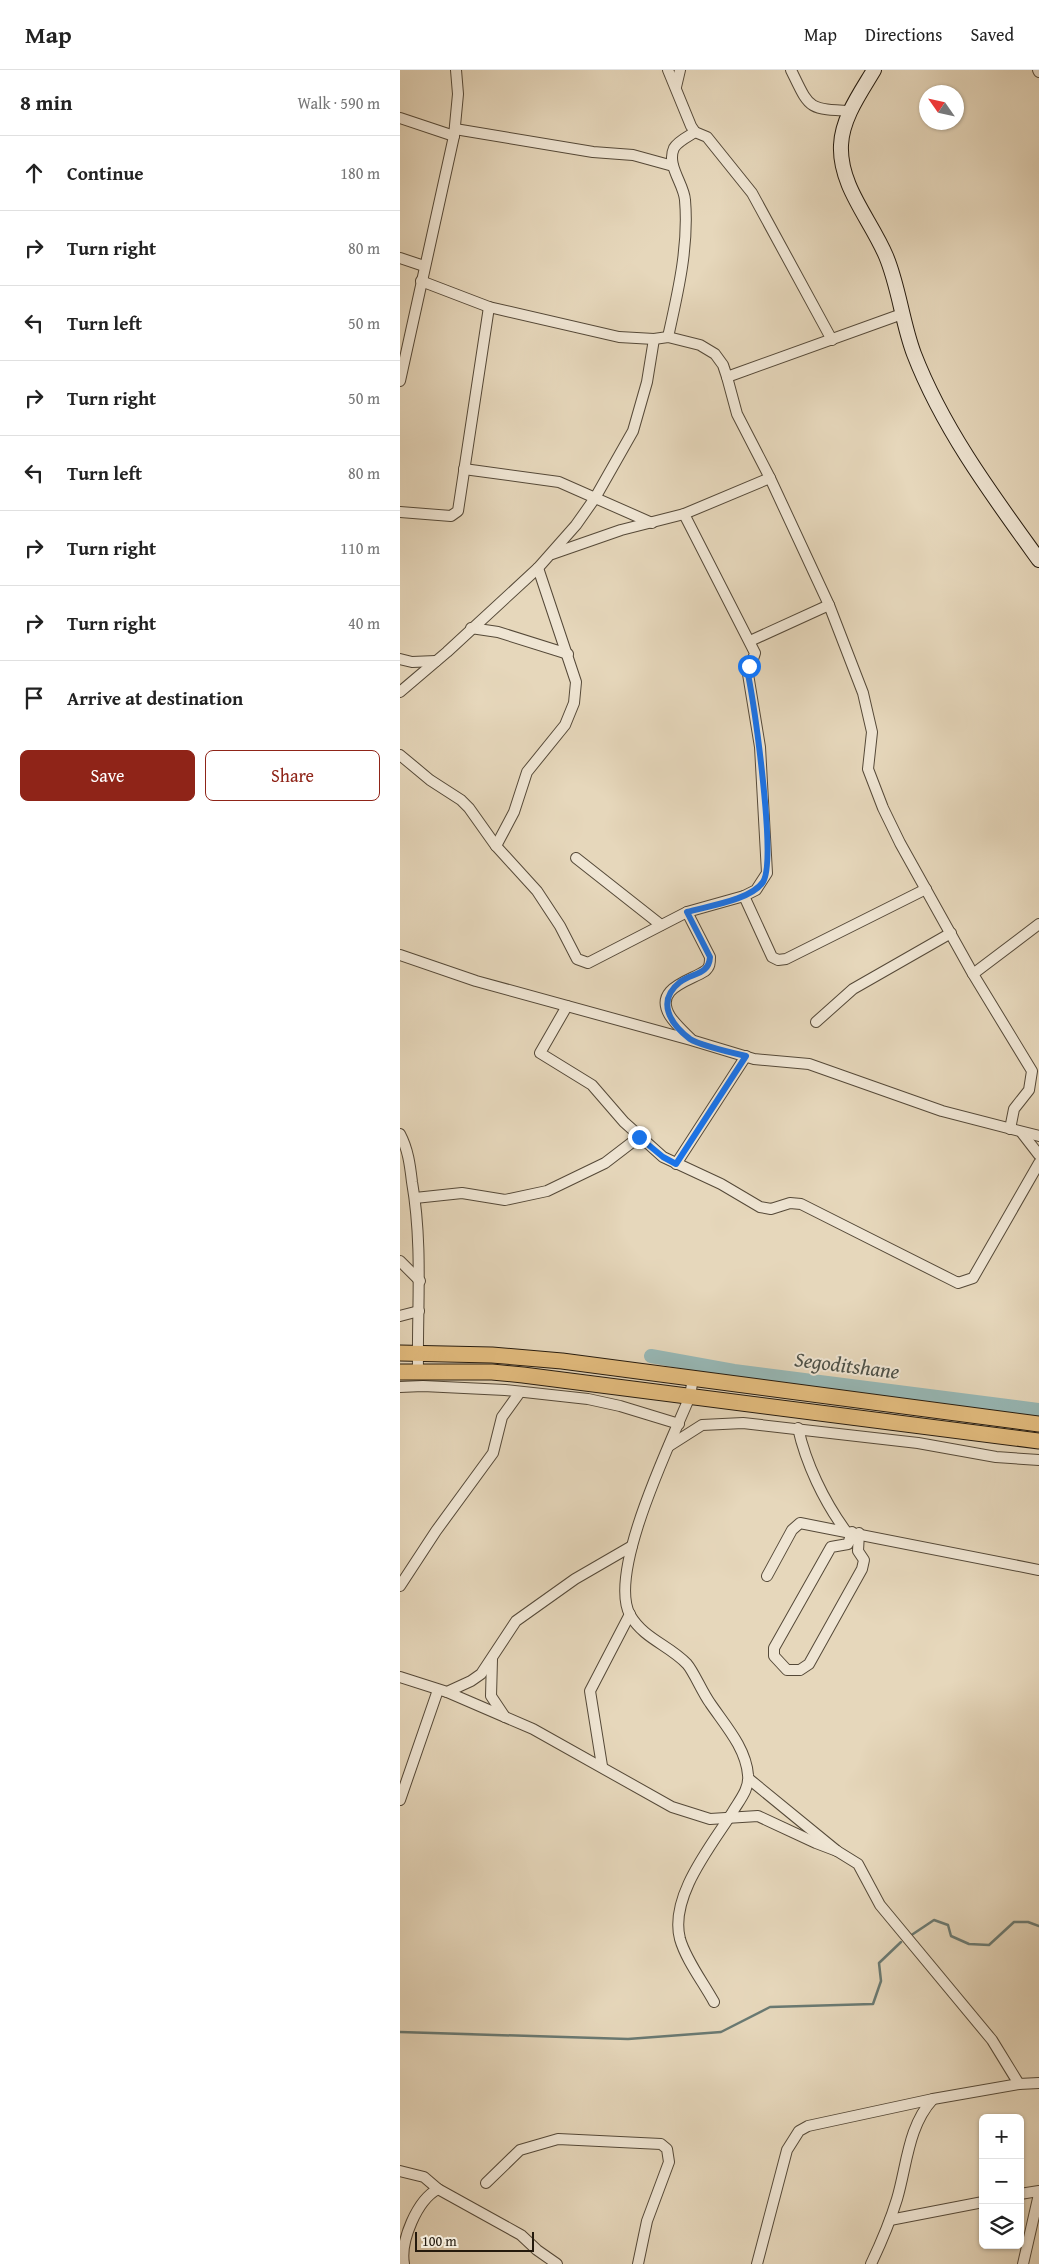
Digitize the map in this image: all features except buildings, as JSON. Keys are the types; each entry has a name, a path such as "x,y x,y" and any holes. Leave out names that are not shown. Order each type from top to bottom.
{"main road":[{"path":"400,1353 527,1357 1039,1424"},
{"path":"627,1388 630,1370"},
{"path":"400,1372 492,1372 1039,1441"}],"street":[{"path":"400,381 455,132 458,94 456,70"},
{"path":"668,70 695,132 707,137 752,193 832,340"},
{"path":"676,87 680,70"},
{"path":"791,70 809,104 816,109 851,110"},
{"path":"874,70 851,110 841,143 847,182 887,257 915,356 944,414 992,494 1039,560"},
{"path":"400,118 455,132 593,152 633,155 673,166"},
{"path":"668,337 682,274 685,216 684,192 673,166 674,148 695,132"},
{"path":"400,258 424,266"},
{"path":"421,281 489,306 619,337 654,339 668,337 700,345 714,354 723,365 737,414 770,478 829,604 863,693 871,722 868,769 900,843 973,974 1032,1071 1032,1080 1028,1090 1014,1109 1010,1128"},
{"path":"400,512 456,515 458,511 489,306"},
{"path":"727,377 902,314"},
{"path":"400,692 538,568 576,525 595,498 632,431 647,382 654,339"},
{"path":"464,469 549,480 652,522"},
{"path":"550,554 621,530 684,514 770,478"},
{"path":"400,755 430,780 461,800 478,818 496,846 537,891 560,926 577,959 582,963 588,963 687,912 744,896 756,890 767,873 760,747 748,674 754,653 750,641 684,514"},
{"path":"496,846 514,812 527,772 565,725 570,714 576,682 538,568"},
{"path":"750,641 829,604"},
{"path":"472,628 498,632 568,654"},
{"path":"400,659 412,662 436,661"},
{"path":"576,858 661,925"},
{"path":"744,896 772,957 778,960 786,959 926,889"},
{"path":"687,912 710,957 710,965 705,971 682,981 673,989 668,996 667,1006 669,1015 691,1040"},
{"path":"973,974 1039,924"},
{"path":"816,1022 853,989 951,933"},
{"path":"400,955 476,981 746,1056 768,1061 791,1061 809,1064 942,1111 1039,1136"},
{"path":"567,1006 540,1053 592,1085 639,1137 663,1157 715,1181 765,1209 790,1203 801,1204 958,1283 964,1283 973,1278 1039,1163"},
{"path":"676,1164 746,1056"},
{"path":"1022,1132 1039,1155"},
{"path":"400,1134 406,1144 415,1198 420,1281 418,1372"},
{"path":"415,1198 462,1193 505,1200 547,1191 605,1163 639,1137"},
{"path":"400,1261 420,1281"},
{"path":"400,1316 419,1310"},
{"path":"693,1378 690,1396 632,1546 626,1581 630,1614 650,1637 688,1665 698,1686 732,1734 744,1756 749,1779 745,1791 693,1876 678,1910 680,1938 714,2002"},
{"path":"400,1396 404,1387 458,1387 520,1392 600,1401 679,1424"},
{"path":"400,1586 436,1531 490,1458 497,1446 502,1418 520,1392"},
{"path":"669,1447 706,1424 743,1422 918,1443 996,1457 1039,1460"},
{"path":"798,1428 801,1441 828,1504 852,1532 858,1551 864,1560 862,1569 809,1664 800,1670 788,1670 774,1656 774,1648 831,1547 848,1544 852,1532"},
{"path":"767,1576 796,1525 800,1523 1039,1570"},
{"path":"400,1800 443,1691 471,1681 481,1674 509,1628 516,1621 575,1578 632,1546"},
{"path":"602,1766 590,1691 630,1614"},
{"path":"492,1658 491,1696 506,1718"},
{"path":"400,1677 443,1691 539,1732 602,1766 672,1808 710,1820 758,1816 837,1851"},
{"path":"749,1779 800,1818 837,1851 858,1864 880,1905 992,2040 1020,2084"},
{"path":"757,2264 787,2150 799,2131 808,2126 933,2099 1020,2084 1039,2083"},
{"path":"871,2264 890,2220 905,2171 913,2133 921,2114 933,2099"},
{"path":"486,2183 520,2150 558,2139 661,2144 669,2154 669,2162 647,2221 638,2264"},
{"path":"400,2171 424,2177 438,2189 521,2235 537,2250 557,2264"},
{"path":"404,2264 402,2248 408,2227 427,2197 438,2189"},
{"path":"1024,2193 1039,2190"},
{"path":"1023,2264 1039,2194"},
{"path":"890,2220 979,2203"}],"waterway":[{"name":"Segoditshane","path":"651,1356 734,1371 1039,1410"},
{"path":"910,1936 934,1920 948,1925 951,1936 969,1944 989,1945 1014,1922 1028,1922 1039,1926"},
{"path":"400,2032 628,2039 721,2032 770,2007 873,2004 881,1981 879,1963 901,1942"}],"route":[{"path":"639,1137 663,1157 676,1164 746,1056 691,1040 669,1015 667,1006 668,996 673,989 682,981 705,971 710,965 710,957 687,912 744,896 756,890 763,882 767,873 764,790 760,747 748,674 749,666"}]}
